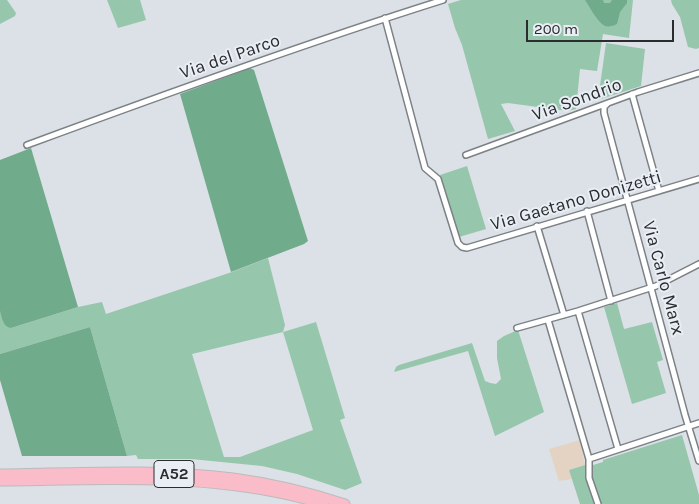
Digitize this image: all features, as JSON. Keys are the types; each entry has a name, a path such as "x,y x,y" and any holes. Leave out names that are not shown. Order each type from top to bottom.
{"highway":[{"name":"A52","path":"0,474 150,473 220,477 255,481 289,488 345,504"},
{"name":"A52","path":"0,481 196,481 266,490 323,504"}],"street":[{"name":"Via del Parco","path":"27,145 245,66 443,0"},
{"name":"Via Gaetano Donizetti","path":"385,18 425,168 438,179 458,243 462,247 467,248 699,179"},
{"name":"Via Sondrio","path":"466,155 632,94 699,75"},
{"path":"632,94 659,191"},
{"name":"Via Carlo Marx","path":"607,104 604,107 604,114 699,461"},
{"path":"587,211 611,301"},
{"path":"537,226 564,315"},
{"path":"517,328 651,288 699,264"},
{"path":"578,311 618,449"},
{"path":"548,320 590,459 589,478 598,504"},
{"path":"590,459 699,422"}],"shaded area":[{"path":"580,440 585,465 569,470 572,479 559,481 549,449"}],"green space":[{"path":"0,0 7,0 16,13 15,16 0,24"},
{"path":"107,0 140,0 146,20 118,28"},
{"path":"461,0 633,0 629,38 603,34 597,71 580,69 576,109 568,111 508,103 501,104 515,131 488,139 462,45 448,4"},
{"path":"585,0 603,0 604,3 610,3 612,0 627,0 627,3 620,12 617,24 605,26 599,21"},
{"path":"671,0 699,0 699,48 688,47 680,17"},
{"path":"606,43 645,49 641,86 598,100"},
{"path":"250,68 254,70 308,241 231,272 180,94"},
{"path":"31,148 78,307 11,328 5,324 0,311 0,160"},
{"path":"467,166 486,229 459,237 440,175"},
{"path":"268,258 285,325 283,332 316,322 345,418 340,420 362,483 345,490 297,474 262,466 191,459 138,459 136,455 127,456 90,327 0,354 0,311 11,328 78,307 102,302 106,314","holes":["283,332 313,430 240,457 224,457 192,354"]},
{"path":"617,303 624,329 652,322 663,360 657,362 666,393 632,404 604,307"},
{"path":"90,327 127,456 22,456 0,380 0,354"},
{"path":"518,330 544,412 495,436 468,351 394,372 399,365 472,343 485,381 496,384 501,379 497,358 497,341"},
{"path":"682,435 699,495 699,504 580,504 569,470 603,462 603,460"}]}
